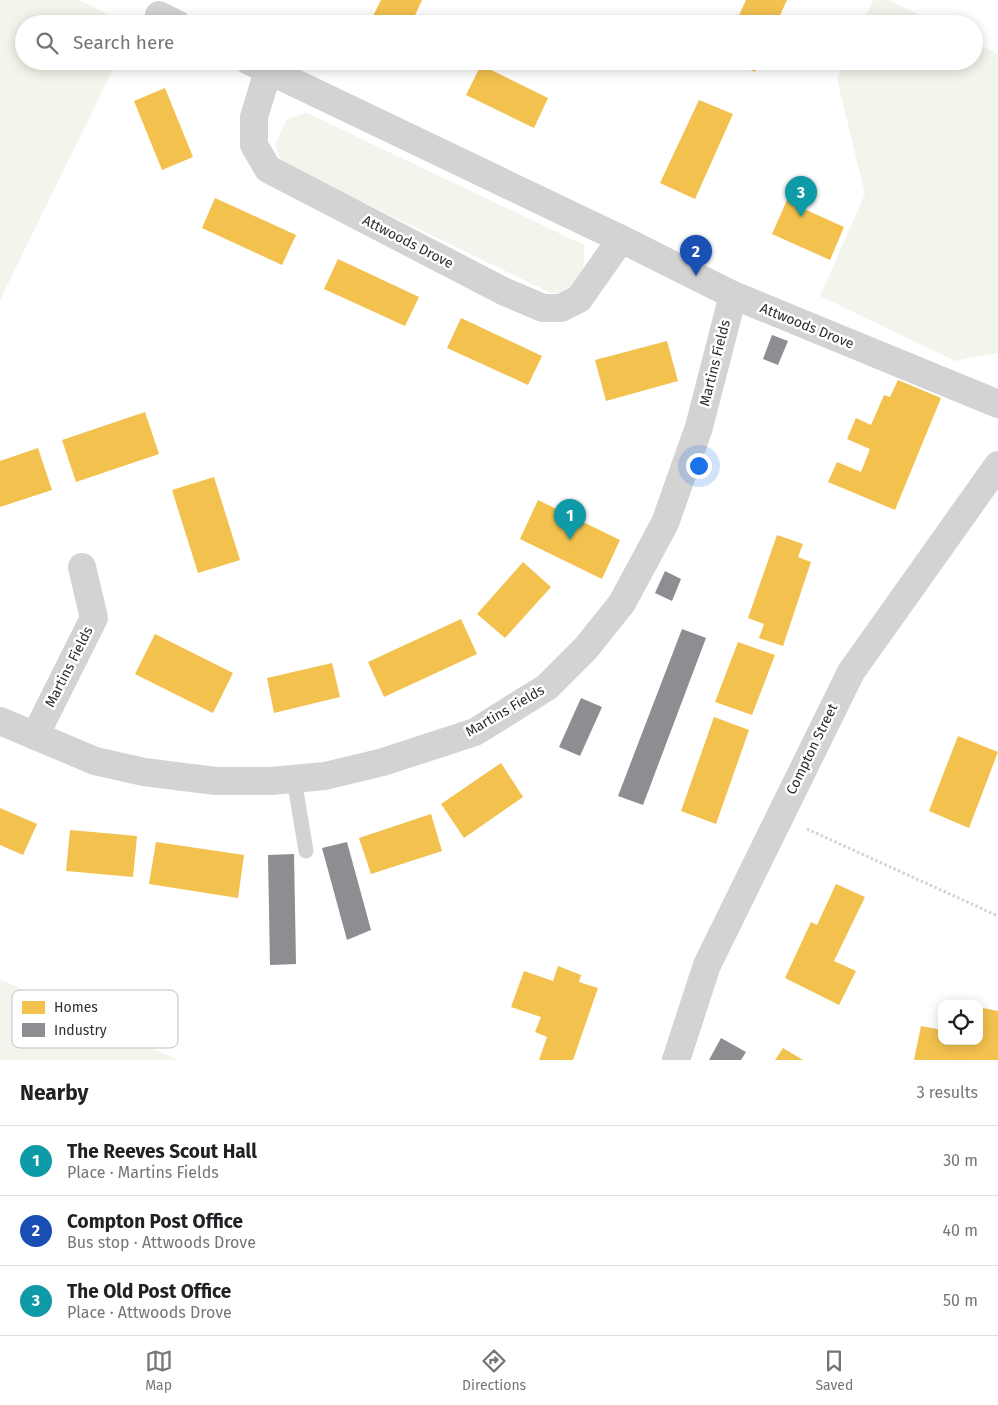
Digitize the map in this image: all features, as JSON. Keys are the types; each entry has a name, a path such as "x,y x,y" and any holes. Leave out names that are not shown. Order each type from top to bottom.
{"street":[{"name":"Attwoods Drove","path":"258,70 254,145 268,169 505,292 543,308 561,308 579,299 621,239"},
{"name":"Attwoods Drove","path":"266,70 621,239 733,295 998,404"},
{"name":"Martins Fields","path":"0,721 95,760 144,772 216,781 271,781 326,776 383,762 475,732 547,688 586,648 622,603 665,523 699,427 733,295"},
{"name":"Compton Street","path":"676,1060 707,965 851,672 998,465"},
{"name":"Martins Fields","path":"35,736 94,618 82,567"}],"lane":[{"path":"294,779 306,851"}],"path":[{"path":"779,816 998,916"}],"shaded area":[{"path":"0,0 79,0 109,15 15,15 15,70 113,70 0,300"},
{"path":"873,0 889,0 919,15 866,15"},
{"path":"983,46 998,54 998,353 955,361 820,296 865,194 837,79 841,70 983,70"},
{"path":"307,113 584,245 582,272 576,282 565,293 551,293 282,163 275,144 287,119"},
{"path":"0,979 24,990 12,990 12,1048 152,1048 178,1060 0,1060"}],"building: Homes":[{"path":"381,0 422,0 415,15 374,15"},
{"path":"746,0 787,0 780,15 739,15"},
{"path":"478,70 491,70 548,98 534,128 466,95"},
{"path":"165,88 193,157 162,170 134,101"},
{"path":"699,100 733,114 695,199 660,183"},
{"path":"794,184 809,191 802,208 844,227 830,260 772,234"},
{"path":"215,198 296,235 282,265 202,228"},
{"path":"338,259 419,297 405,326 324,289"},
{"path":"461,318 542,356 528,385 447,348"},
{"path":"667,341 678,381 606,401 595,360"},
{"path":"898,380 941,398 895,510 828,482 837,462 861,472 870,449 847,439 856,418 871,425 884,395 890,397"},
{"path":"145,412 159,454 76,482 62,440"},
{"path":"38,448 52,490 0,507 0,461"},
{"path":"214,477 240,560 198,573 172,490"},
{"path":"538,500 620,540 602,579 520,539"},
{"path":"777,535 803,544 798,557 811,562 783,646 759,638 764,624 748,618"},
{"path":"523,562 551,587 505,638 477,614"},
{"path":"461,619 477,654 384,697 368,662"},
{"path":"155,634 233,673 213,713 135,674"},
{"path":"738,642 775,655 752,715 715,702"},
{"path":"332,663 340,697 274,713 267,678"},
{"path":"714,717 749,730 716,824 681,811"},
{"path":"958,736 998,752 969,828 929,811"},
{"path":"501,763 523,797 464,838 441,804"},
{"path":"0,808 37,824 23,855 0,845"},
{"path":"431,814 442,851 371,874 359,838"},
{"path":"70,830 137,836 133,877 66,871"},
{"path":"156,842 244,855 238,898 149,884"},
{"path":"836,884 865,897 834,961 856,971 839,1005 785,978 811,922 817,925"},
{"path":"558,966 581,975 579,982 598,988 573,1060 539,1060 547,1037 535,1032 541,1017 511,1007 524,971 553,981"},
{"path":"983,1008 998,1011 998,1060 914,1060 921,1026 938,1029 938,1045 983,1045"},
{"path":"783,1048 803,1060 775,1060"}],"building: Industry":[{"path":"772,335 788,341 778,365 763,359"},
{"path":"665,571 681,579 672,601 655,593"},
{"path":"682,629 706,638 643,805 618,796"},
{"path":"581,698 602,707 580,756 559,747"},
{"path":"347,842 371,930 347,940 322,848"},
{"path":"294,854 296,964 270,965 268,855"},
{"path":"721,1038 746,1052 741,1060 709,1060"}],"place":[{"name":"The Old Post Office","path":"801,217"},
{"name":"Compton Post Office","path":"696,276"},
{"name":"The Reeves Scout Hall","path":"570,540"}]}
